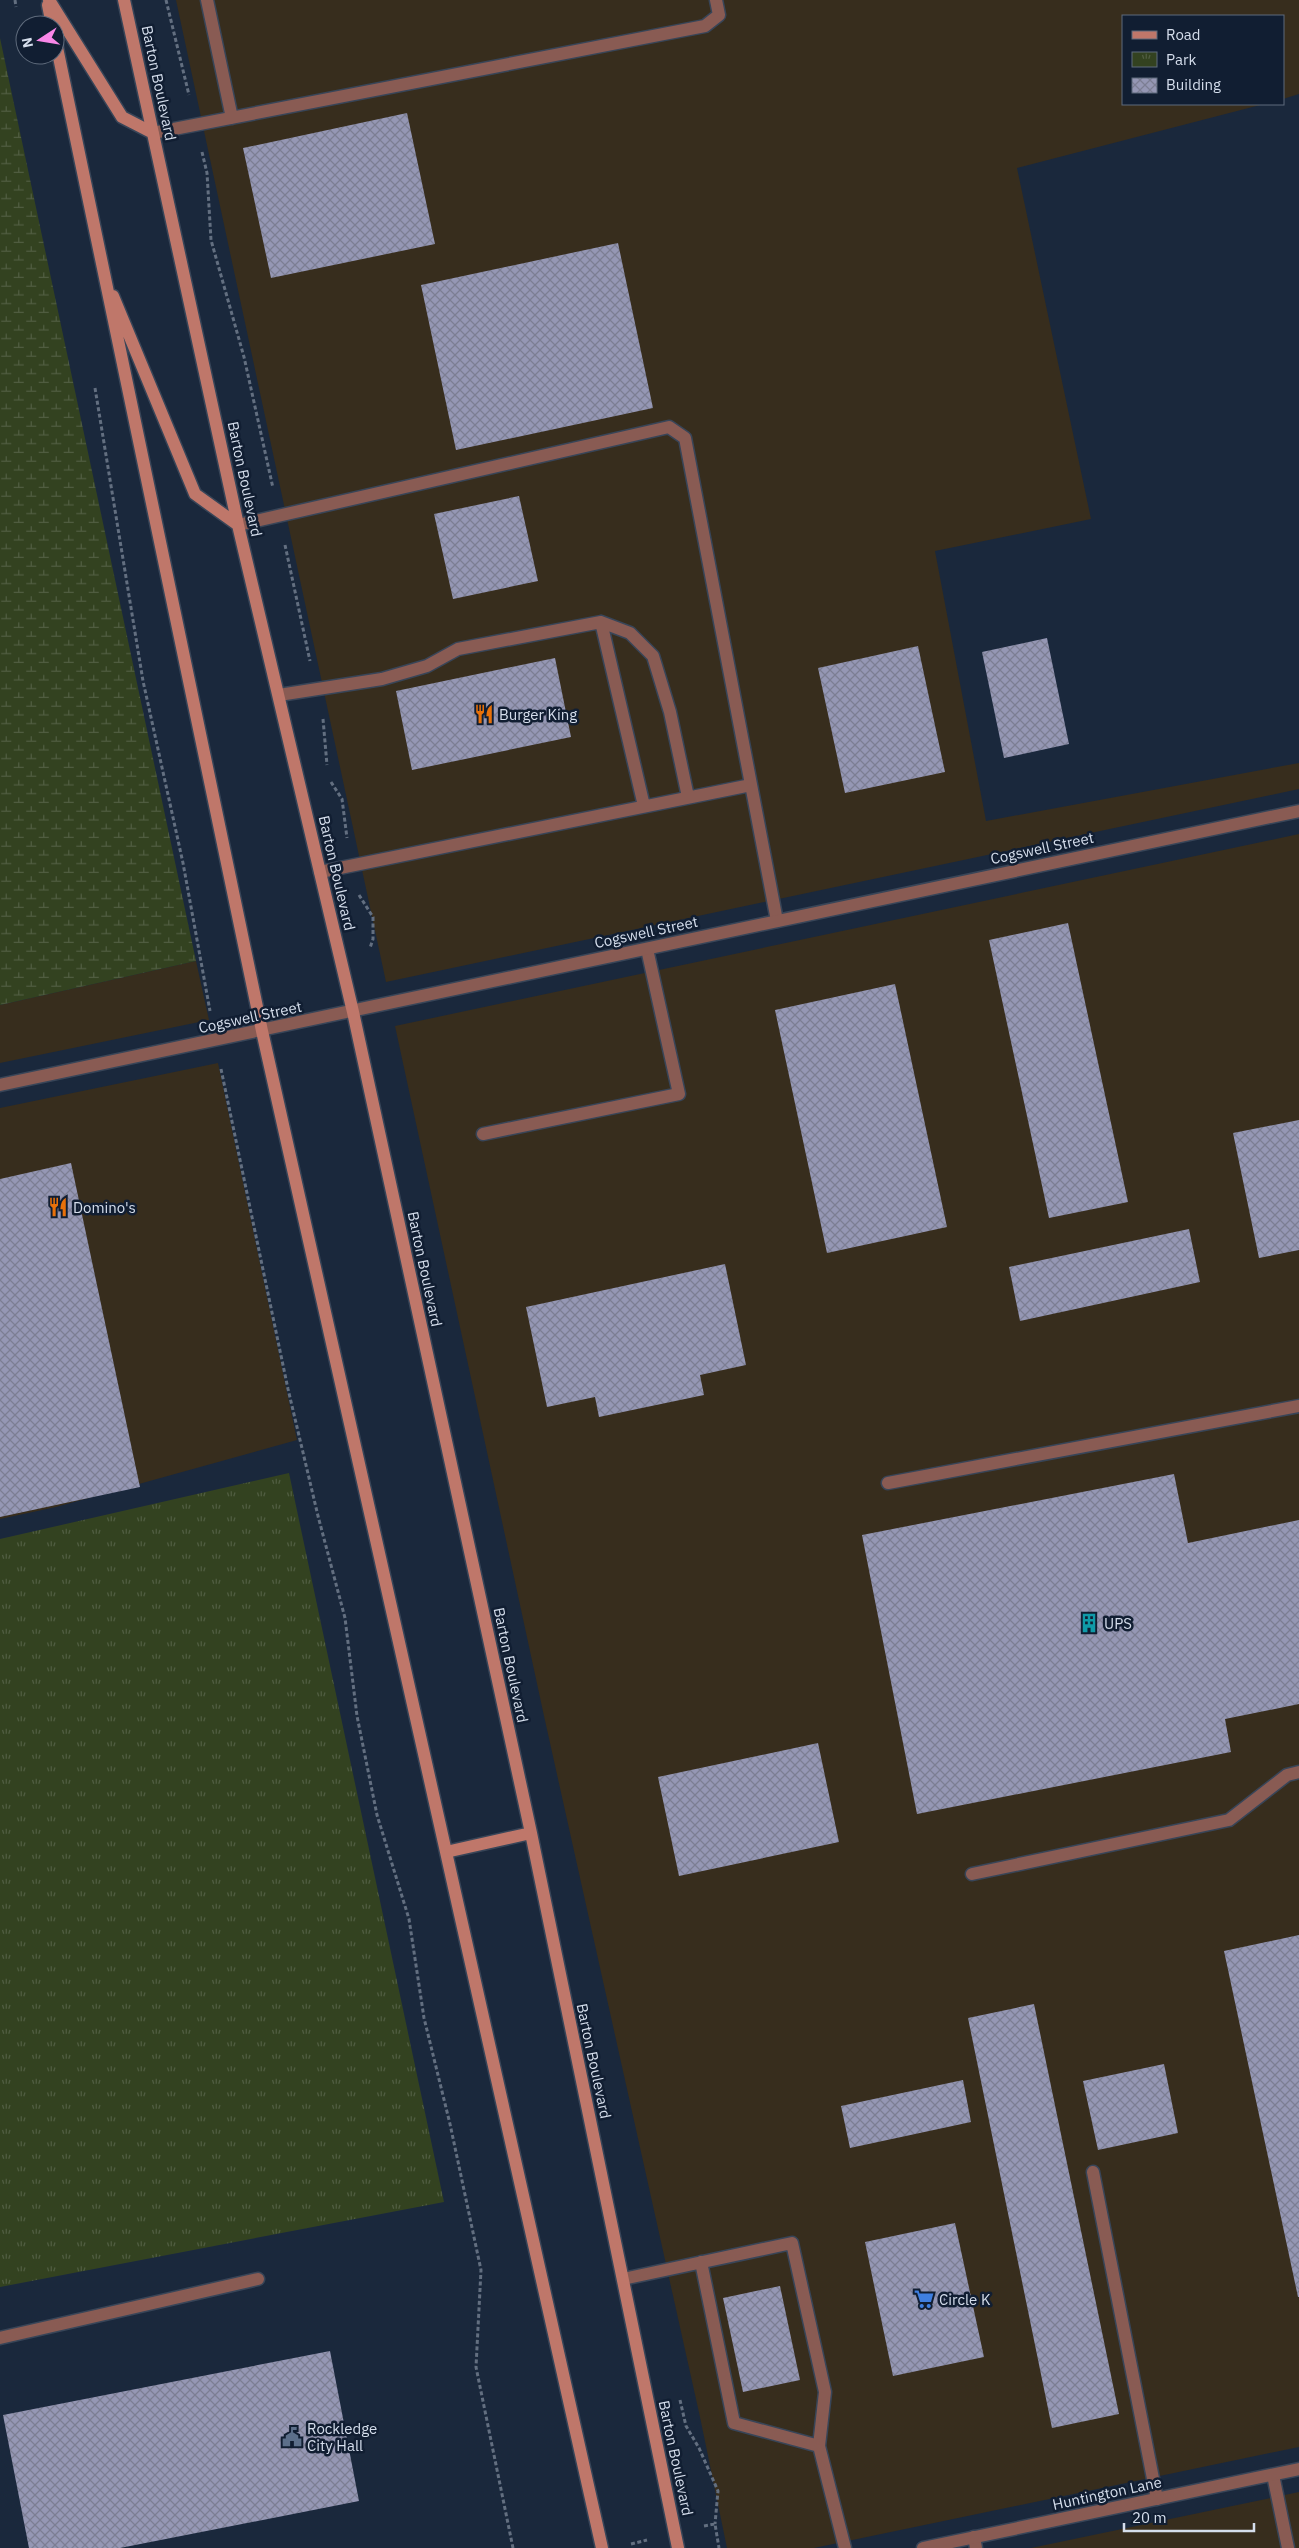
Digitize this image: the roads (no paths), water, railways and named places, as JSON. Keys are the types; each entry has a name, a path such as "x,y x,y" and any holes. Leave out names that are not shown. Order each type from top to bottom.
{"main road":[{"path":"48,0 50,15"},
{"path":"48,0 122,117 153,133"},
{"name":"Barton Boulevard","path":"124,0 238,525 352,1012 531,1833 678,2548"},
{"path":"60,65 262,1031 602,2548"},
{"path":"101,266 195,494 238,525"},
{"path":"446,1852 531,1833"}],"street":[{"path":"206,0 232,118"},
{"path":"153,133 705,26 719,15 716,0"},
{"path":"238,525 669,426 684,438 777,921"},
{"path":"601,622 644,806"},
{"path":"279,695 382,679 427,666 458,649 601,622 630,633 652,656 670,712 688,797"},
{"path":"320,872 751,785"},
{"name":"Cogswell Street","path":"0,1085 216,1041 1299,811"},
{"path":"484,1134 679,1094 647,948"},
{"path":"888,1483 1299,1406"},
{"path":"972,1874 1229,1820 1287,1775 1299,1772"},
{"path":"1093,2172 1157,2499"},
{"path":"623,2279 792,2243 825,2392 818,2446 845,2548"},
{"path":"701,2262 734,2423 818,2446"},
{"path":"0,2338 258,2278"},
{"name":"Huntington Lane","path":"923,2548 975,2543 1157,2499 1299,2469"},
{"path":"1273,2475 1288,2548"}],"place":[{"name":"Burger King","path":"484,714"},
{"name":"Domino's","path":"58,1207"},
{"name":"UPS","path":"1089,1623"},
{"name":"Circle K","path":"924,2299"},
{"name":"Rockledge City Hall","path":"292,2437"}]}
